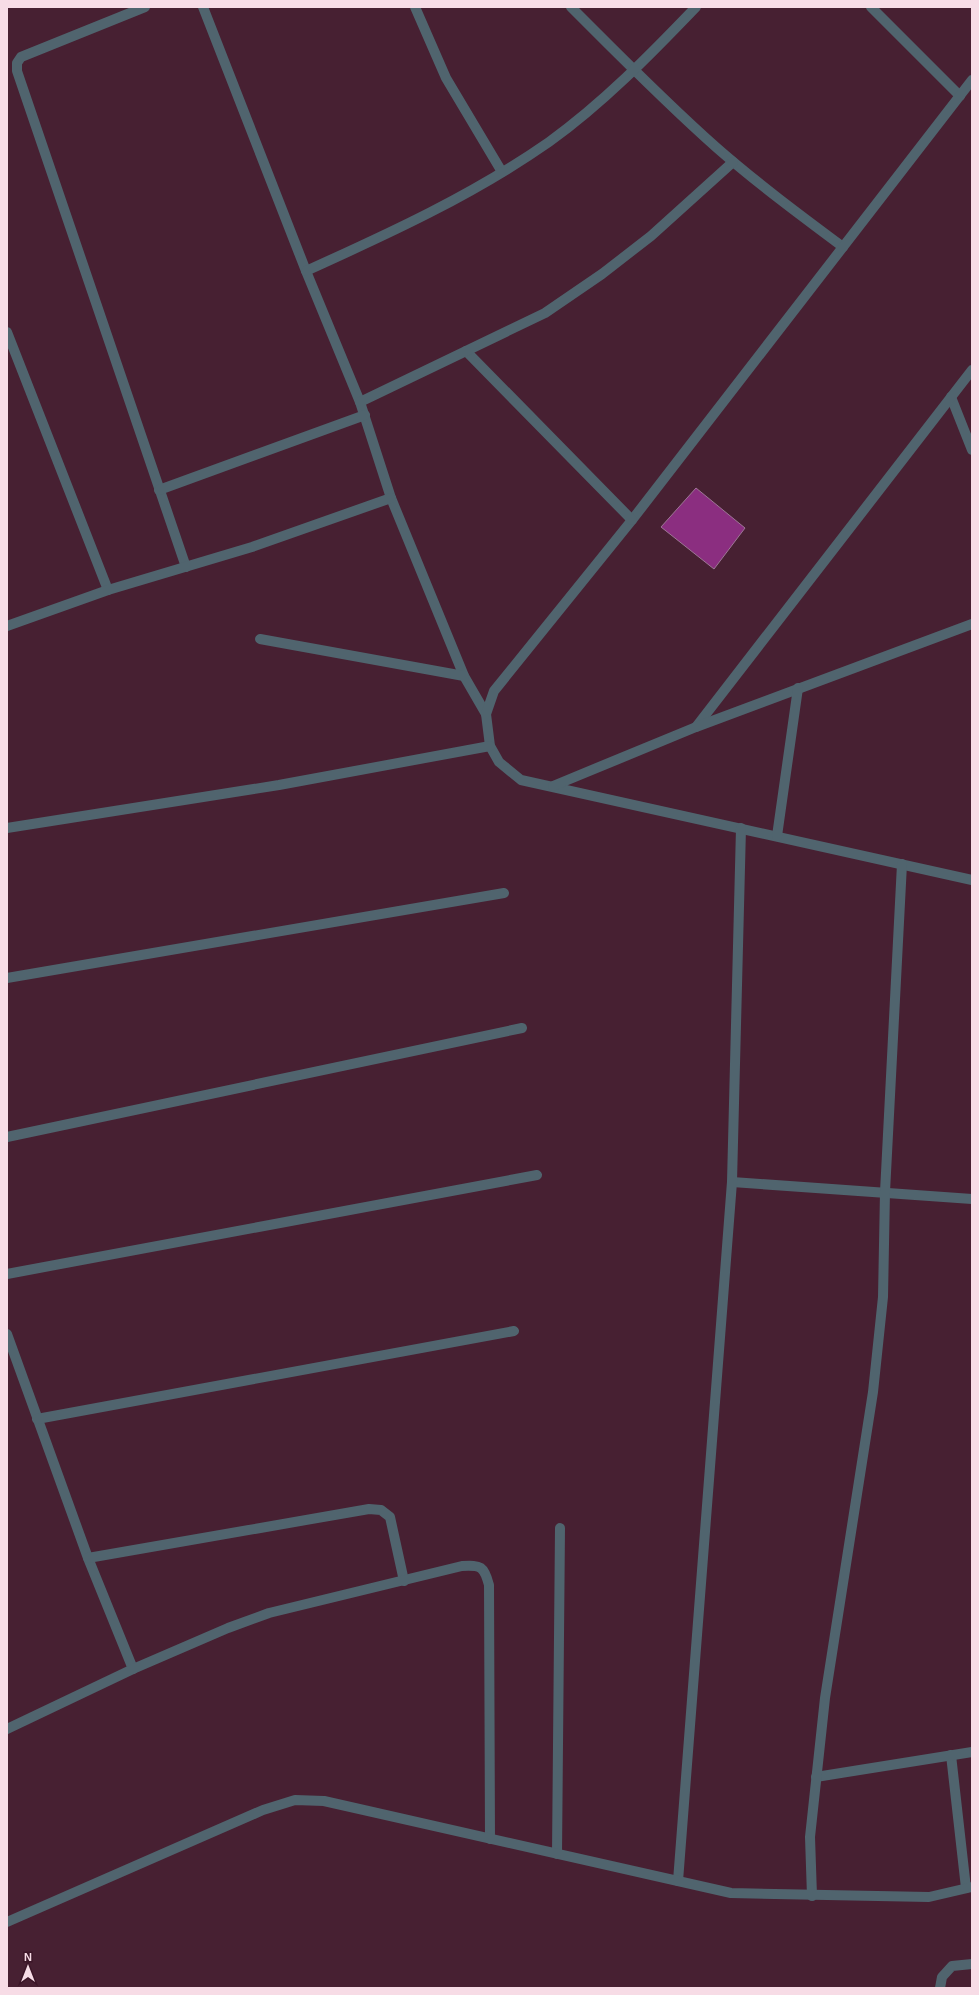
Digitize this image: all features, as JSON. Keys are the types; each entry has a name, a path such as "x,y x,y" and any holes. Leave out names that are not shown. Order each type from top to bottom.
{"street":[{"path":"145,7 21,57 17,63 17,71 186,567"},
{"path":"203,7 306,271 365,415 391,498 464,676 486,714 490,746 499,762 521,780 972,880"},
{"path":"415,7 446,78 502,172"},
{"path":"571,7 633,71 733,162 843,247"},
{"path":"306,271 402,227 484,184 550,141 622,83 696,7"},
{"path":"871,7 960,96"},
{"path":"486,714 494,691 632,520 972,80"},
{"path":"360,402 545,313 602,274 651,236 733,162"},
{"path":"7,332 108,590"},
{"path":"466,351 632,520"},
{"path":"696,727 972,370"},
{"path":"951,397 972,450"},
{"path":"159,490 365,415"},
{"path":"7,626 108,590 252,547 391,498"},
{"path":"553,786 696,727 972,624"},
{"path":"260,639 464,676"},
{"path":"777,836 798,688"},
{"path":"7,828 279,785 490,746"},
{"path":"678,1881 732,1182 741,828"},
{"path":"812,1896 810,1837 825,1698 873,1392 883,1297 885,1192 902,864"},
{"path":"7,978 504,893"},
{"path":"7,1137 522,1028"},
{"path":"7,1274 537,1175"},
{"path":"732,1182 972,1199"},
{"path":"37,1420 514,1331"},
{"path":"7,1334 88,1558 133,1669"},
{"path":"88,1558 369,1509 381,1510 390,1517 404,1580"},
{"path":"557,1854 560,1528"},
{"path":"7,1729 133,1669 228,1628 269,1613 462,1566 480,1567 485,1572 489,1585 490,1839"},
{"path":"816,1777 972,1752"},
{"path":"7,1922 263,1810 295,1800 324,1801 731,1892 812,1896 929,1897 969,1887 951,1755"},
{"path":"940,1988 942,1977 952,1966 972,1964"}],"building":[{"path":"696,488 745,528 714,569 661,527"}]}
